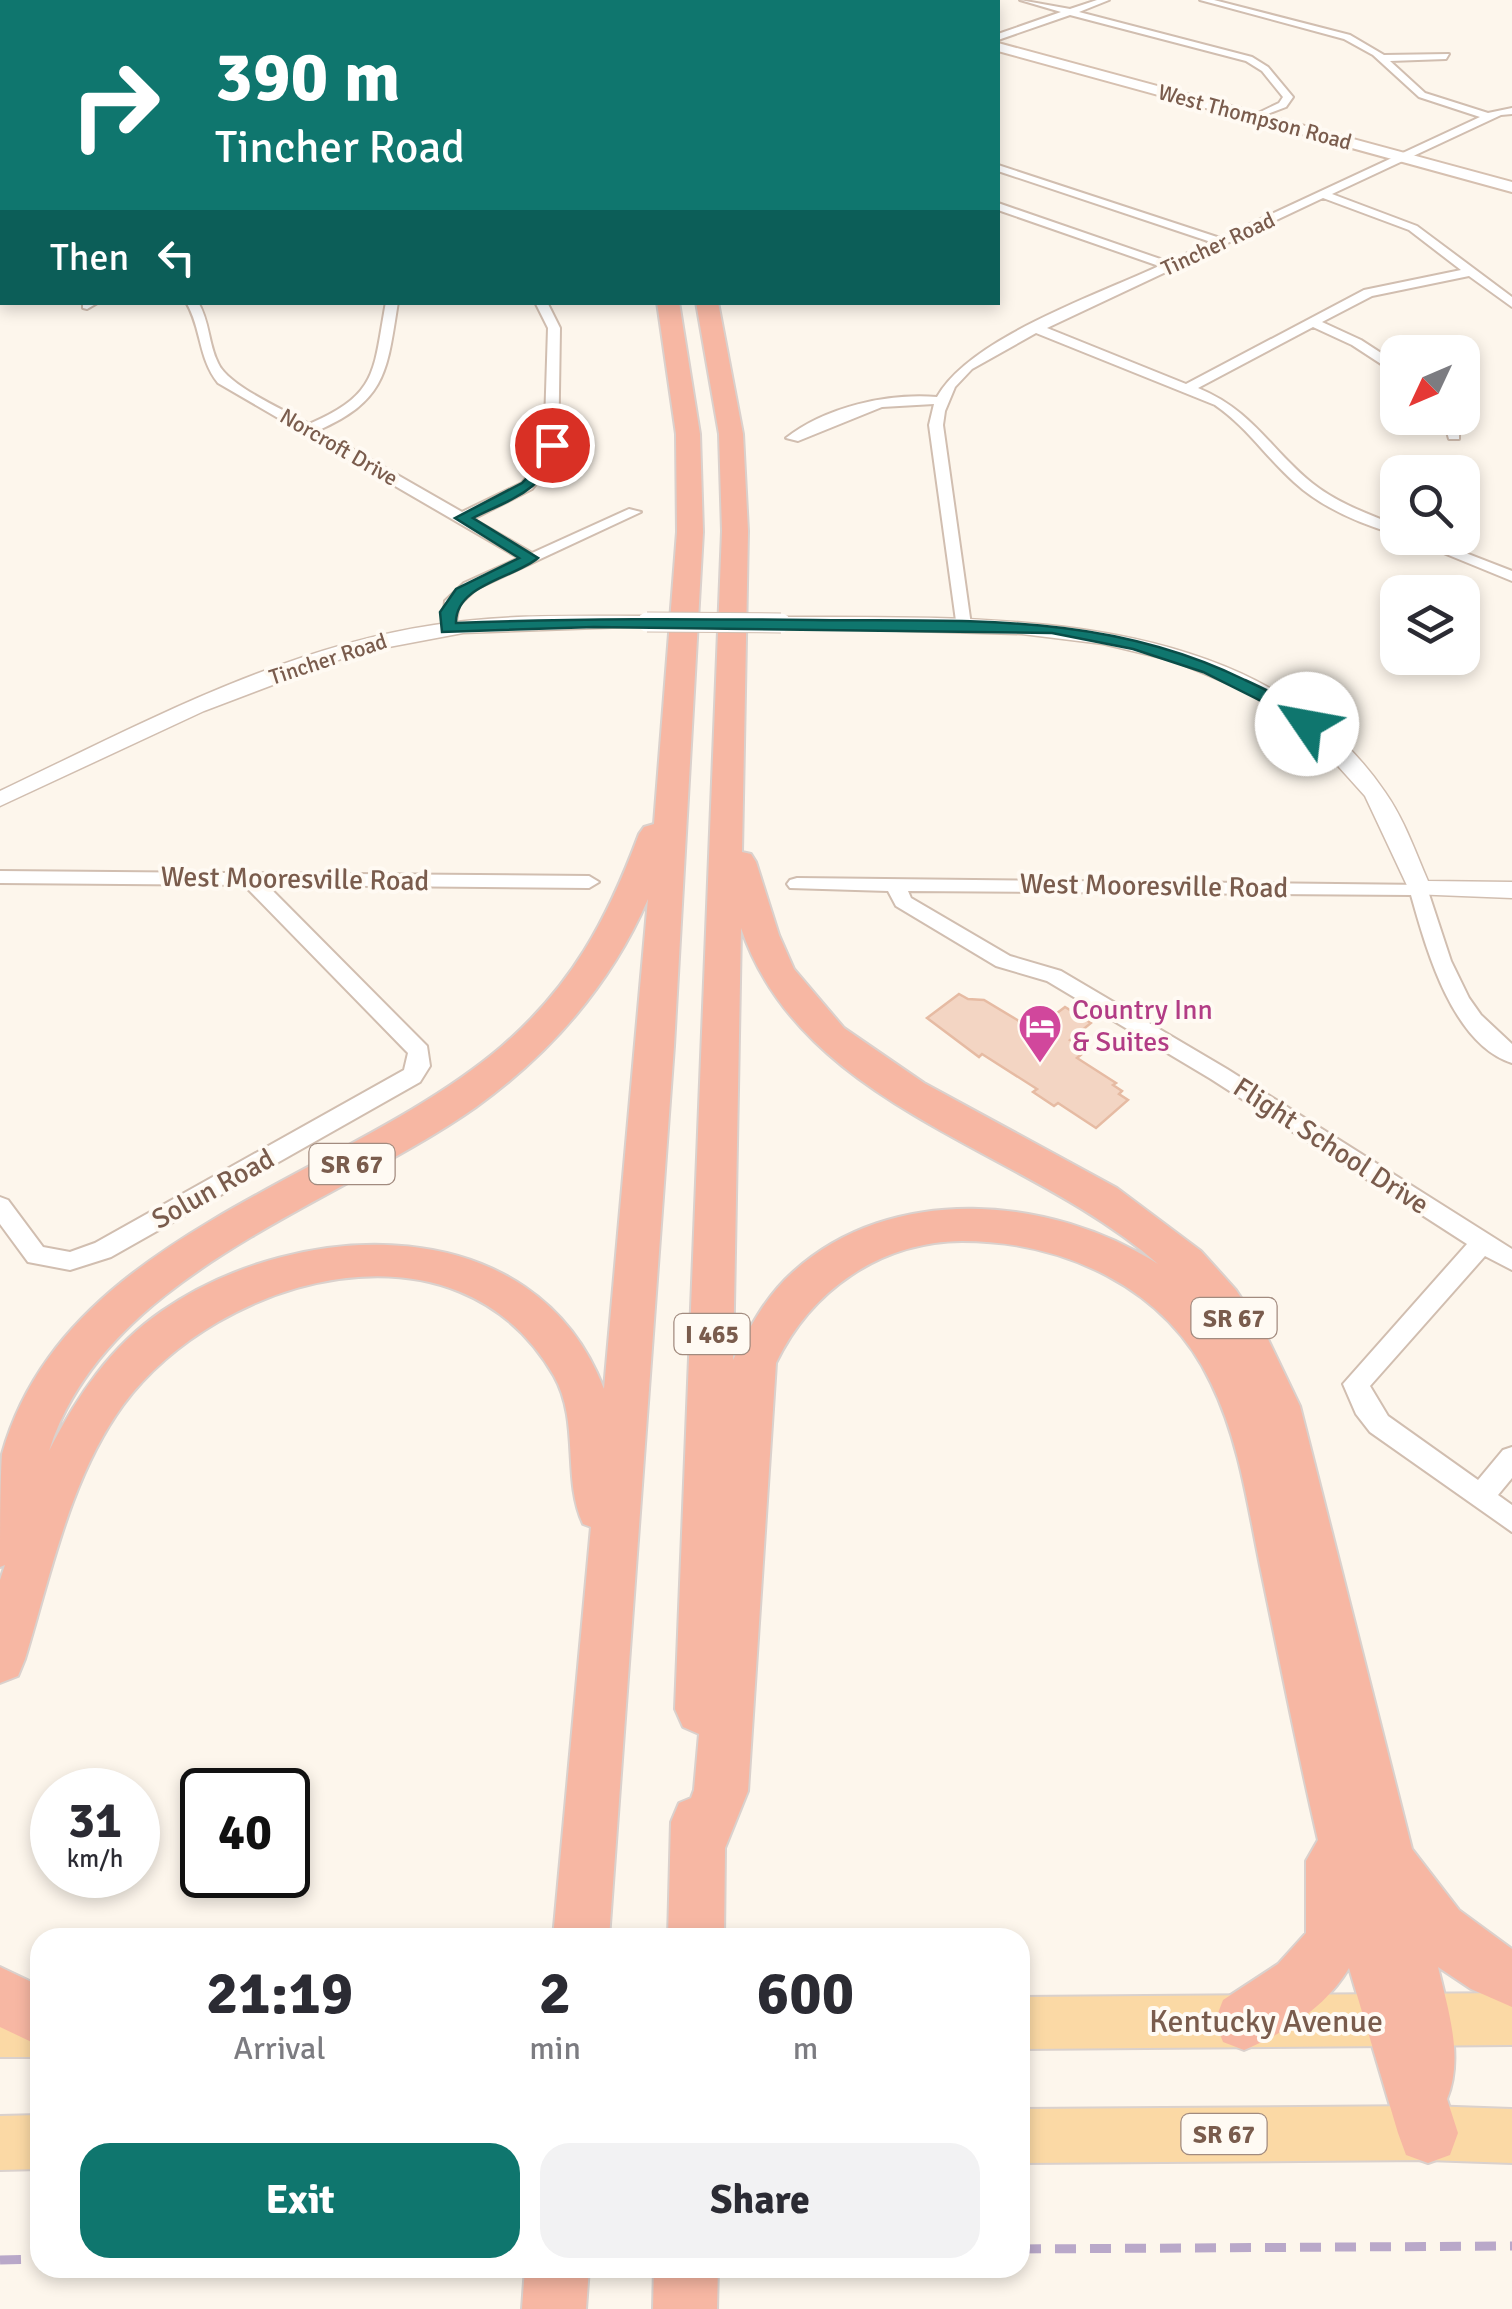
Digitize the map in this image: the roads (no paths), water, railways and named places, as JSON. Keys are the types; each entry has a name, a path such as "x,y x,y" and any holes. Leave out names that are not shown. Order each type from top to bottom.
{"highway":[{"name":"I 465","path":"582,1921 611,1602 681,691 690,482 682,383 669,305"},
{"name":"I 465","path":"696,1921 734,481 724,383 707,305"},
{"name":"SR 67","path":"0,1545 34,1427 65,1374 91,1341 150,1284 184,1259 433,1116 526,1044 564,1005 600,958 625,913 672,793"},
{"name":"SR 67","path":"728,820 755,919 771,960 796,1000 830,1038 904,1091 1130,1216 1189,1265 1238,1324 1277,1406 1386,1860 1405,1892 1434,1927 1471,1958 1512,1978"},
{"path":"697,1849 721,1791 754,1363 781,1310 805,1284 837,1260 873,1242 948,1225 1028,1228 1108,1256 1144,1277 1204,1332 1230,1370 1256,1438 1332,1787 1406,2021"},
{"path":"0,1659 70,1456 93,1412 118,1378 164,1334 216,1299 294,1269 352,1260 410,1262 466,1276 514,1300 562,1350 579,1380 588,1410 611,1602"},
{"path":"1244,2020 1292,1989 1332,1942 1336,1912 1332,1787"},
{"path":"1386,1860 1406,2021 1428,2133"},
{"path":"0,1996 30,2012"},
{"path":"554,2309 556,2278"},
{"path":"685,2309 686,2278"}],"main road":[{"name":"West Thompson Road","path":"1000,49 1512,187"},
{"name":"Kentucky Avenue","path":"1030,2023 1512,2020"},
{"path":"0,2031 30,2031"},
{"name":"SR 67","path":"1030,2136 1512,2136"},
{"path":"0,2142 30,2142"}],"street":[{"path":"1024,0 1256,62 1285,90 1288,99 1256,118"},
{"path":"1000,36 1105,0"},
{"path":"1204,0 1360,42 1422,95 1489,117"},
{"path":"1381,58 1446,56"},
{"name":"Tincher Road","path":"941,401 957,376 974,361 1036,328 1489,117 1512,110"},
{"path":"1000,169 1222,242"},
{"path":"1324,195 1404,223 1512,303"},
{"path":"1000,207 1170,266"},
{"path":"1190,387 1368,293 1471,272"},
{"name":"Norcroft Drive","path":"194,305 202,319 206,358 228,384 530,558"},
{"path":"309,429 350,412 374,389 391,305"},
{"path":"462,518 527,486 551,456 554,324 543,305"},
{"path":"1311,322 1355,342 1380,359"},
{"path":"1036,328 1190,387 1244,419 1289,470 1316,492 1380,522"},
{"path":"793,438 882,400 907,397 941,401 936,430 963,624"},
{"path":"448,629 448,612 461,592 634,512"},
{"path":"1458,555 1512,576"},
{"name":"Tincher Road","path":"0,799 280,673 374,642 448,629 526,623 646,622 1052,628 1136,644 1208,668 1268,697 1307,724 1356,769 1377,797 1419,889"},
{"name":"West Mooresville Road","path":"0,877 589,882"},
{"name":"Solun Road","path":"0,1206 36,1256 70,1261 103,1250 406,1081 418,1066 419,1051 249,879"},
{"name":"West Mooresville Road","path":"796,884 1512,890"},
{"name":"Flight School Drive","path":"895,884 903,902 1003,961 1054,976 1218,1074 1512,1261"},
{"path":"1419,889 1456,1000 1488,1038 1512,1055"},
{"path":"1482,1242 1356,1384 1365,1406 1379,1424 1512,1520"},
{"path":"1480,1497 1512,1458"}],"railway":[{"path":"1030,2249 1512,2246"},
{"path":"0,2260 30,2259"}],"place":[{"name":"Country Inn & Suites","path":"1040,1064"}]}
